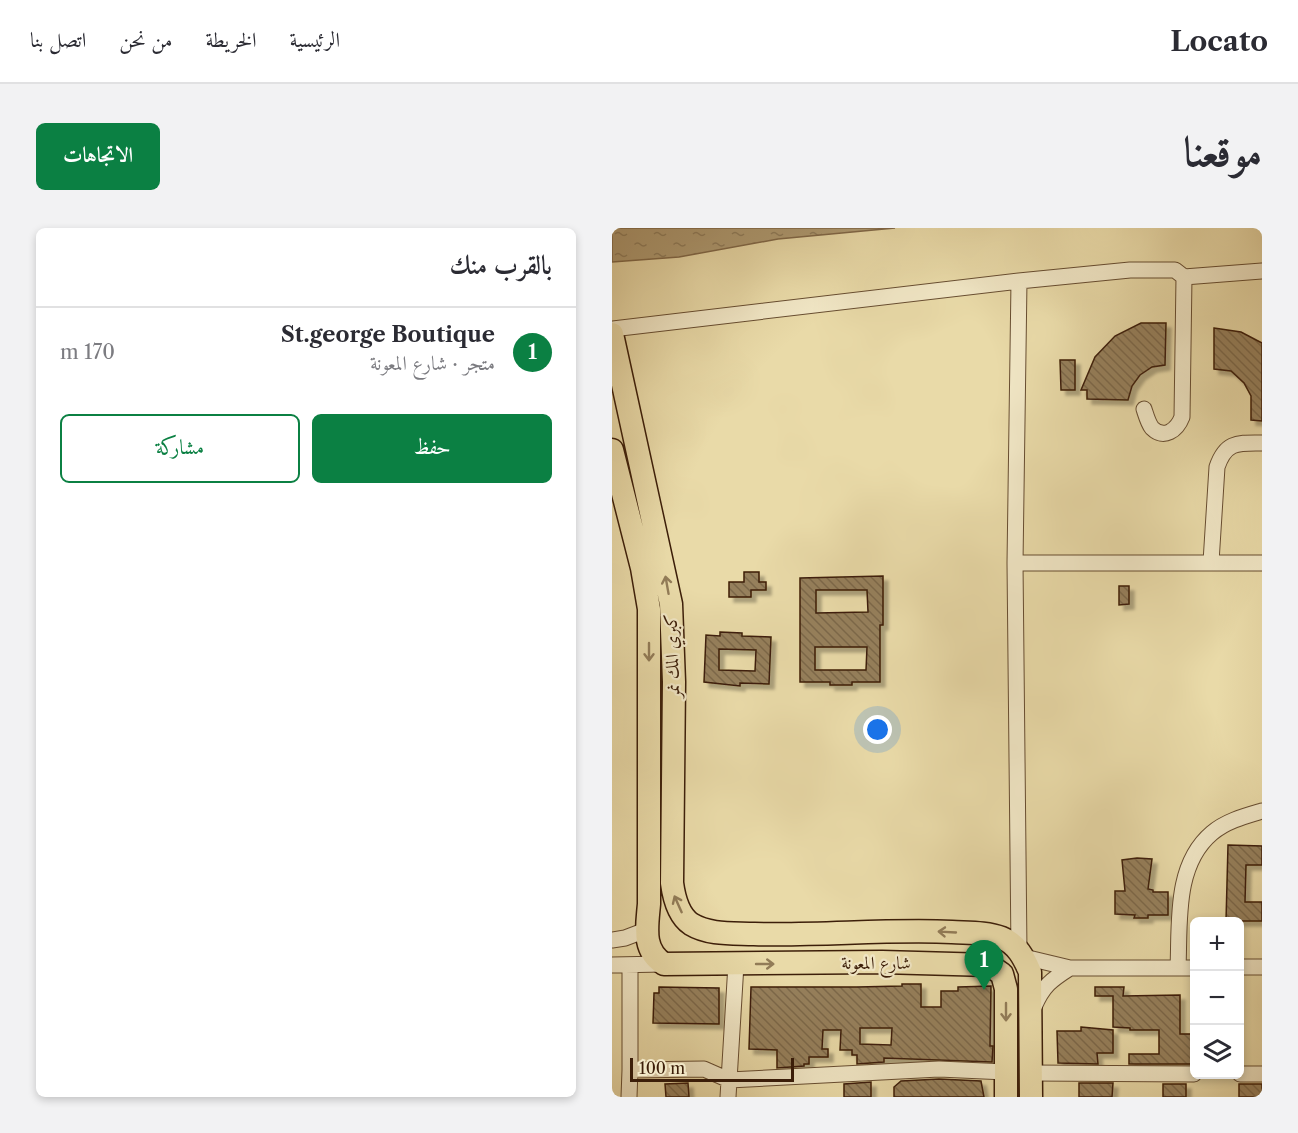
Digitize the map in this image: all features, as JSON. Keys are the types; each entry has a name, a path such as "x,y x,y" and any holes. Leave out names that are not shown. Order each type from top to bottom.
{"highway":[{"name":"كبري المك نمر","path":"612,332 665,572 673,627 673,892 686,920 703,929"},
{"name":"كبري المك نمر","path":"612,450 642,568 649,609 649,904 646,930"},
{"name":"شارع المعونة","path":"703,929 714,933 744,934 936,932 987,934 1011,943 1021,954"},
{"path":"697,965 705,958 709,948 708,938 703,929"},
{"path":"646,930 650,950 656,959 664,964"},
{"path":"1021,954 1030,972 1031,1097"},
{"name":"شارع المعونة","path":"664,964 989,965 1002,975 1006,988 1006,1097"}],"street":[{"path":"612,332 626,326 1130,270 1175,270 1184,277 1262,271"},
{"path":"1144,410 1152,428 1161,433 1170,432 1178,426 1182,417 1184,277"},
{"path":"1019,281 1016,563 1021,954 1070,968 1190,968"},
{"path":"1210,562 1217,467 1221,453 1230,446 1262,443"},
{"path":"1016,563 1262,563"},
{"path":"1178,968 1181,898 1188,868 1197,849 1213,832 1236,819 1262,811"},
{"path":"612,940 626,938 646,930"},
{"path":"612,965 664,964"},
{"path":"728,1097 736,964"},
{"path":"629,1097 630,965"},
{"path":"1244,967 1262,967"},
{"path":"1030,1015 1042,990 1054,978 1070,968"},
{"path":"630,1070 704,1069 729,1080 939,1069 1006,1072"},
{"path":"1030,1073 1190,1074"},
{"path":"1244,1074 1262,1074"}],"water":[{"path":"612,228 895,228 778,239 679,257 612,262"}],"building":[{"path":"1141,323 1166,323 1165,365 1152,367 1140,375 1132,386 1128,400 1087,399 1087,390 1081,390 1095,357 1115,336"},
{"path":"1214,328 1241,332 1262,343 1262,421 1251,420 1251,396 1244,383 1231,371 1214,369"},
{"path":"1060,360 1075,360 1075,390 1061,390"},
{"path":"744,572 759,572 759,582 766,582 766,590 751,590 751,597 729,597 729,582 744,582"},
{"path":"883,576 880,682 830,685 830,682 800,682 800,578","holes":["816,590 867,590 868,612 816,613","815,647 867,647 866,670 815,670"]},
{"path":"1119,586 1129,586 1129,604 1119,605"},
{"path":"720,632 742,633 742,636 771,637 769,684 740,683 740,686 704,682 706,635 720,636","holes":["719,649 756,650 755,671 719,670"]},
{"path":"1228,845 1262,846 1262,865 1246,865 1245,902 1262,902 1262,921 1244,921 1244,917 1226,917"},
{"path":"1152,859 1148,889 1153,892 1168,892 1168,915 1134,918 1135,915 1115,914 1115,891 1125,891 1122,860"},
{"path":"902,984 921,984 921,1007 941,1007 941,991 958,991 958,987 991,986 992,1062 884,1058 884,1062 857,1064 857,1055 852,1055 852,1050 840,1050 841,1030 823,1030 822,1049 828,1049 828,1057 809,1057 809,1064 804,1064 804,1066 777,1068 777,1050 749,1049 751,987 902,986","holes":["860,1028 892,1028 891,1045 860,1044"]},
{"path":"659,987 719,988 719,1024 653,1023 654,993 659,993"},
{"path":"1095,987 1124,987 1123,996 1180,995 1180,1034 1190,1034 1190,1064 1129,1064 1129,1054 1159,1054 1159,1030 1130,1030 1130,1028 1113,1027 1113,996 1095,996"},
{"path":"1081,1027 1113,1030 1113,1053 1097,1053 1098,1064 1058,1063 1057,1031 1081,1031"},
{"path":"939,1079 981,1081 984,1097 894,1097 894,1087 901,1081"},
{"path":"871,1082 871,1097 844,1097 844,1084"},
{"path":"688,1083 689,1097 666,1097 665,1084"},
{"path":"1079,1083 1113,1083 1112,1097 1079,1097"},
{"path":"1163,1084 1186,1084 1186,1097 1163,1097"},
{"path":"1239,1084 1262,1084 1262,1097 1239,1097"}],"place":[{"name":"St.george Boutique","path":"984,990"}]}
